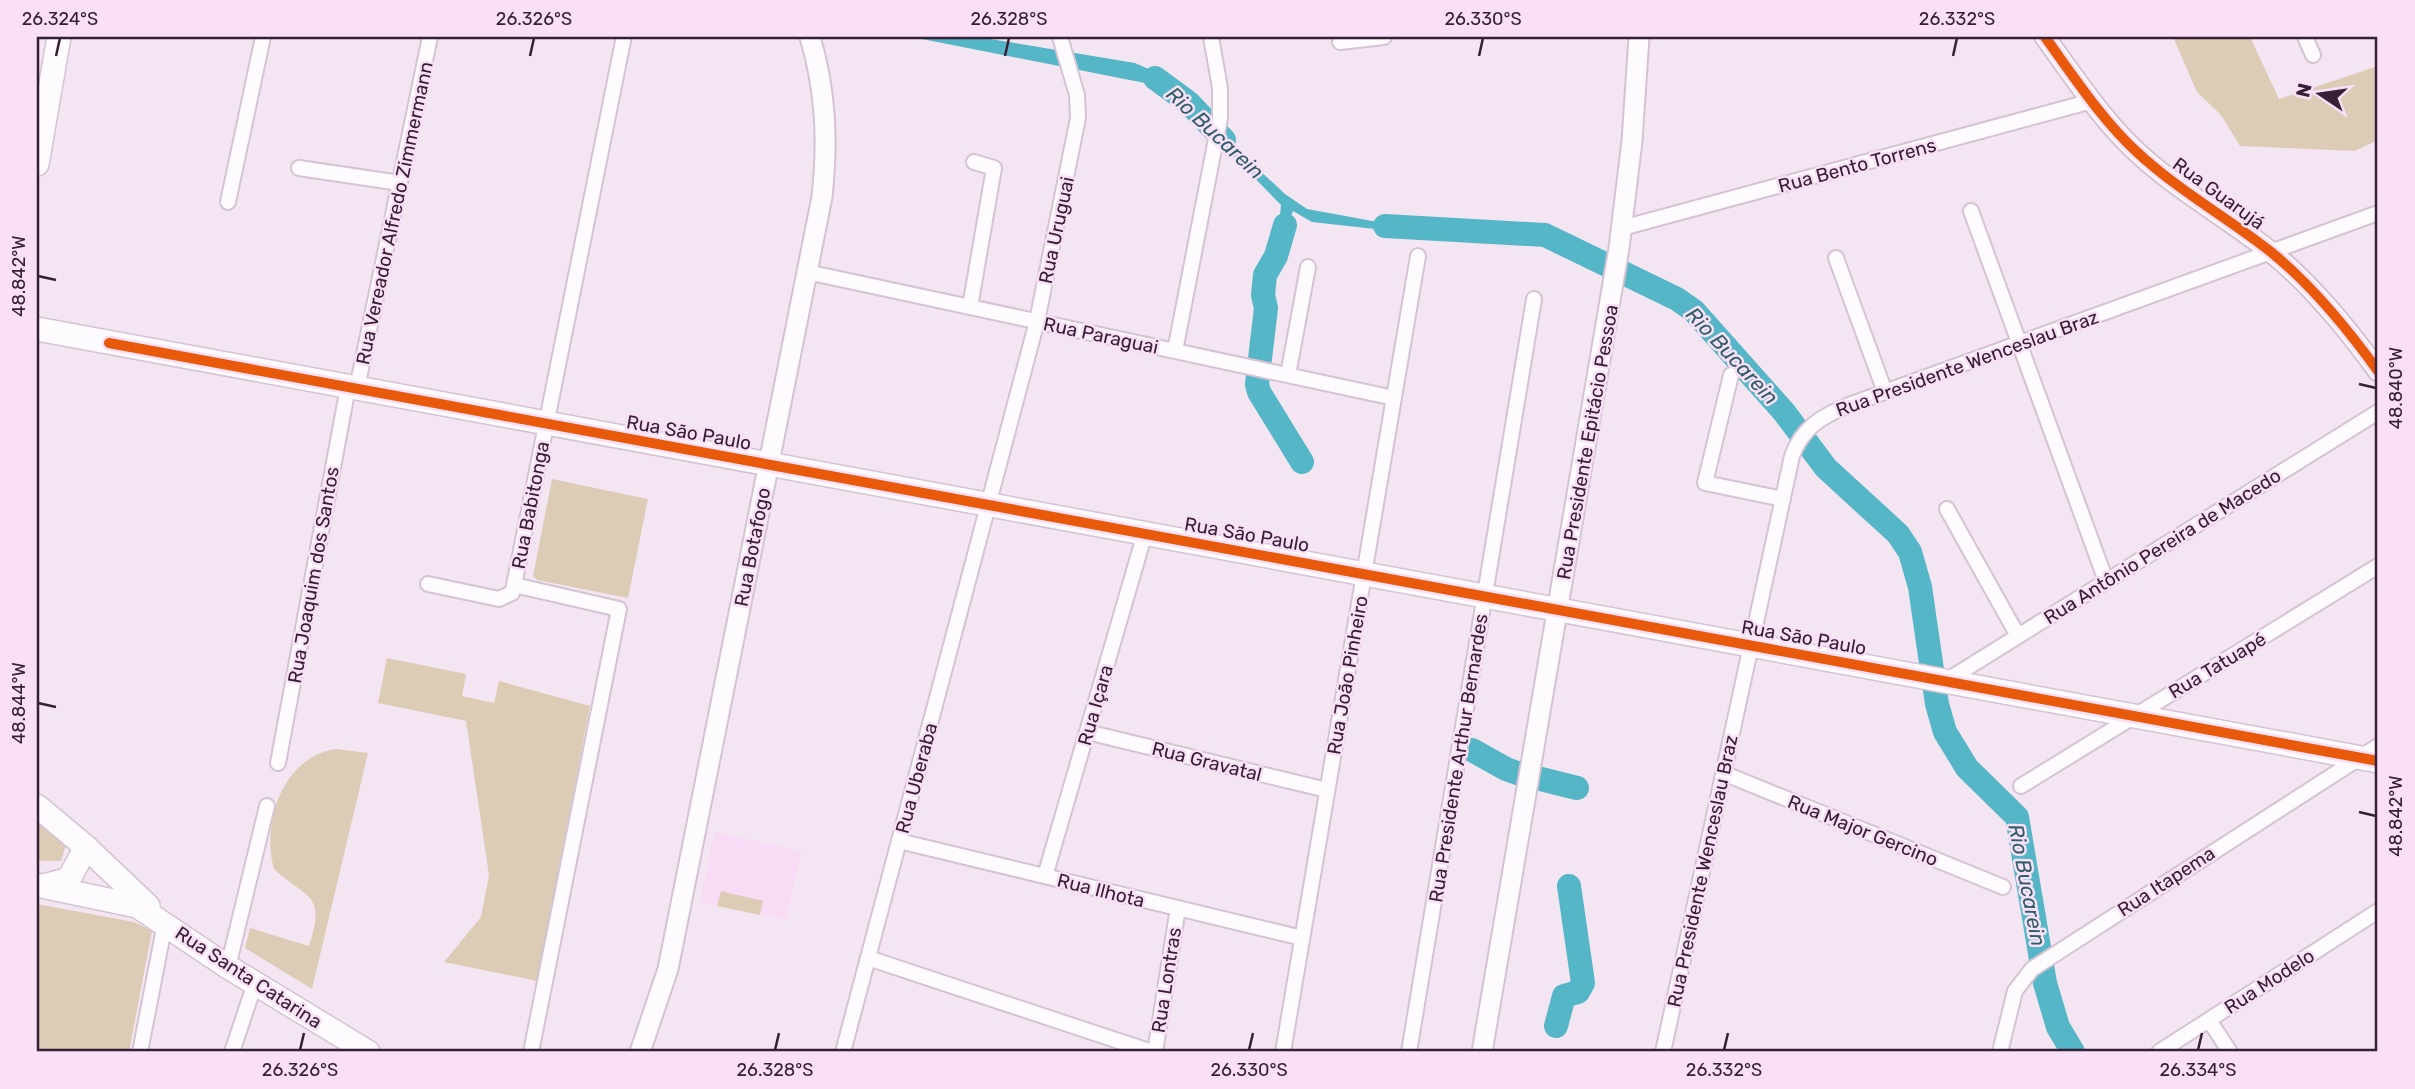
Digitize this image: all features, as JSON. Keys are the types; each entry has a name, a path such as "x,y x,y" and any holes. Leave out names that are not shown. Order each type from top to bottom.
{"main road":[{"path":"37,164 59,37"},
{"name":"Rua São Paulo","path":"37,329 2134,716 2372,754"},
{"name":"Rua Santa Catarina","path":"37,806 86,847 165,923"},
{"path":"39,885 69,879 86,847"},
{"name":"Rua Santa Catarina","path":"39,885 125,902 165,923 228,967 368,1052"}],"street":[{"path":"228,202 263,37"},
{"name":"Rua Vereador Alfredo Zimmermann","path":"352,388 400,183 430,37"},
{"name":"Rua Botafogo","path":"640,1052 668,969 807,272 827,152 821,75 810,37"},
{"path":"1175,351 1220,118 1220,88 1211,37"},
{"path":"1340,42 1384,37"},
{"name":"Rua Presidente Epitácio Pessoa","path":"1482,1052 1615,277 1632,141 1639,37"},
{"name":"Rua Guarujá","path":"2045,37 2092,101 2138,153 2271,252 2334,313 2378,371"},
{"path":"2305,37 2313,55"},
{"name":"Rua Babitonga","path":"531,1052 619,609 514,585 623,41"},
{"name":"Rua Uruguai","path":"988,505 1037,321 1077,131 1078,106 1061,42"},
{"name":"Rua Bento Torrens","path":"1622,228 2092,101"},
{"path":"970,307 994,168 974,162"},
{"path":"299,168 400,183"},
{"path":"1971,211 2106,581"},
{"name":"Rua Presidente Wenceslau Braz","path":"1663,1052 1783,499 1802,435 1832,412 2378,213"},
{"name":"Rua João Pinheiro","path":"1283,1052 1418,256"},
{"path":"1836,258 1885,392"},
{"path":"1288,375 1308,267"},
{"name":"Rua Paraguai","path":"807,272 1394,398"},
{"name":"Rua Presidente Arthur Bernardes","path":"1409,1052 1534,299"},
{"path":"1731,375 1705,483 1783,499"},
{"name":"Rua Joaquim dos Santos","path":"278,763 352,388"},
{"name":"Rua Antônio Pereira de Macedo","path":"1936,679 2018,636 2378,412"},
{"name":"Rua Uberaba","path":"846,1052 988,505"},
{"path":"1947,509 2018,636"},
{"name":"Rua Içara","path":"1045,876 1145,533"},
{"name":"Rua Tatuapé","path":"2021,786 2378,566"},
{"path":"428,584 499,599 512,593 514,585"},
{"name":"Rua Gravatal","path":"1087,732 1327,790"},
{"name":"Rua Itapema","path":"2000,1052 2014,991 2032,969 2053,953 2372,754"},
{"name":"Rua Major Gercino","path":"1724,773 2003,887"},
{"path":"228,967 267,806"},
{"name":"Rua Ilhota","path":"899,841 1302,938"},
{"name":"Rua Lontras","path":"1153,1052 1178,908"},
{"name":"Rua Modelo","path":"2159,1052 2378,911"},
{"path":"140,1052 165,923"},
{"path":"869,957 1153,1052"},
{"path":"232,1052 255,983"},
{"path":"2209,1020 2230,1052"}],"shaded area":[{"path":"2173,37 2250,37 2279,99 2375,67 2375,37 2378,37 2378,140 2355,151 2240,146 2221,115 2197,92"},
{"path":"552,479 648,499 628,598 537,580 533,576"},
{"path":"387,658 466,674 462,696 494,703 499,681 590,706 537,981 444,962 481,917 489,875 466,721 378,703"},
{"path":"336,749 368,753 312,989 245,948 250,928 309,946 316,915 314,906 304,892 274,869 271,832 280,794 290,778 302,764 318,754"},
{"path":"37,816 66,845 61,861 37,861"},
{"path":"715,832 802,851 786,920 700,902"},
{"path":"721,891 763,901 760,915 717,906"},
{"path":"37,904 134,922 152,931 129,1052 37,1052"}],"water":[{"path":"912,37 978,37 1135,63 1153,71 1285,194 1307,209 1416,229 1411,233 1312,222 1293,211 1276,256 1281,205 1195,117 1150,84"}],"waterway":[{"name":"Rio Bucarein","path":"1155,78 1189,103 1224,140"},
{"path":"1285,225 1276,256 1265,275 1263,295 1266,308 1257,384 1259,392 1302,462"},
{"name":"Rio Bucarein","path":"1385,226 1545,235 1677,299 1694,311 1784,412 1826,468 1898,534 1910,552 1920,587 1937,704 1945,732 1967,768 2017,817 2045,983 2058,1027 2073,1052"},
{"path":"1472,750 1520,774"},
{"path":"1537,778 1577,788"},
{"path":"1556,1026 1564,996 1578,992 1583,983 1569,886"}],"cycle path":[{"path":"2045,37 2112,127 2170,180 2286,265 2329,308 2378,371"},
{"path":"109,343 2378,761"}]}
